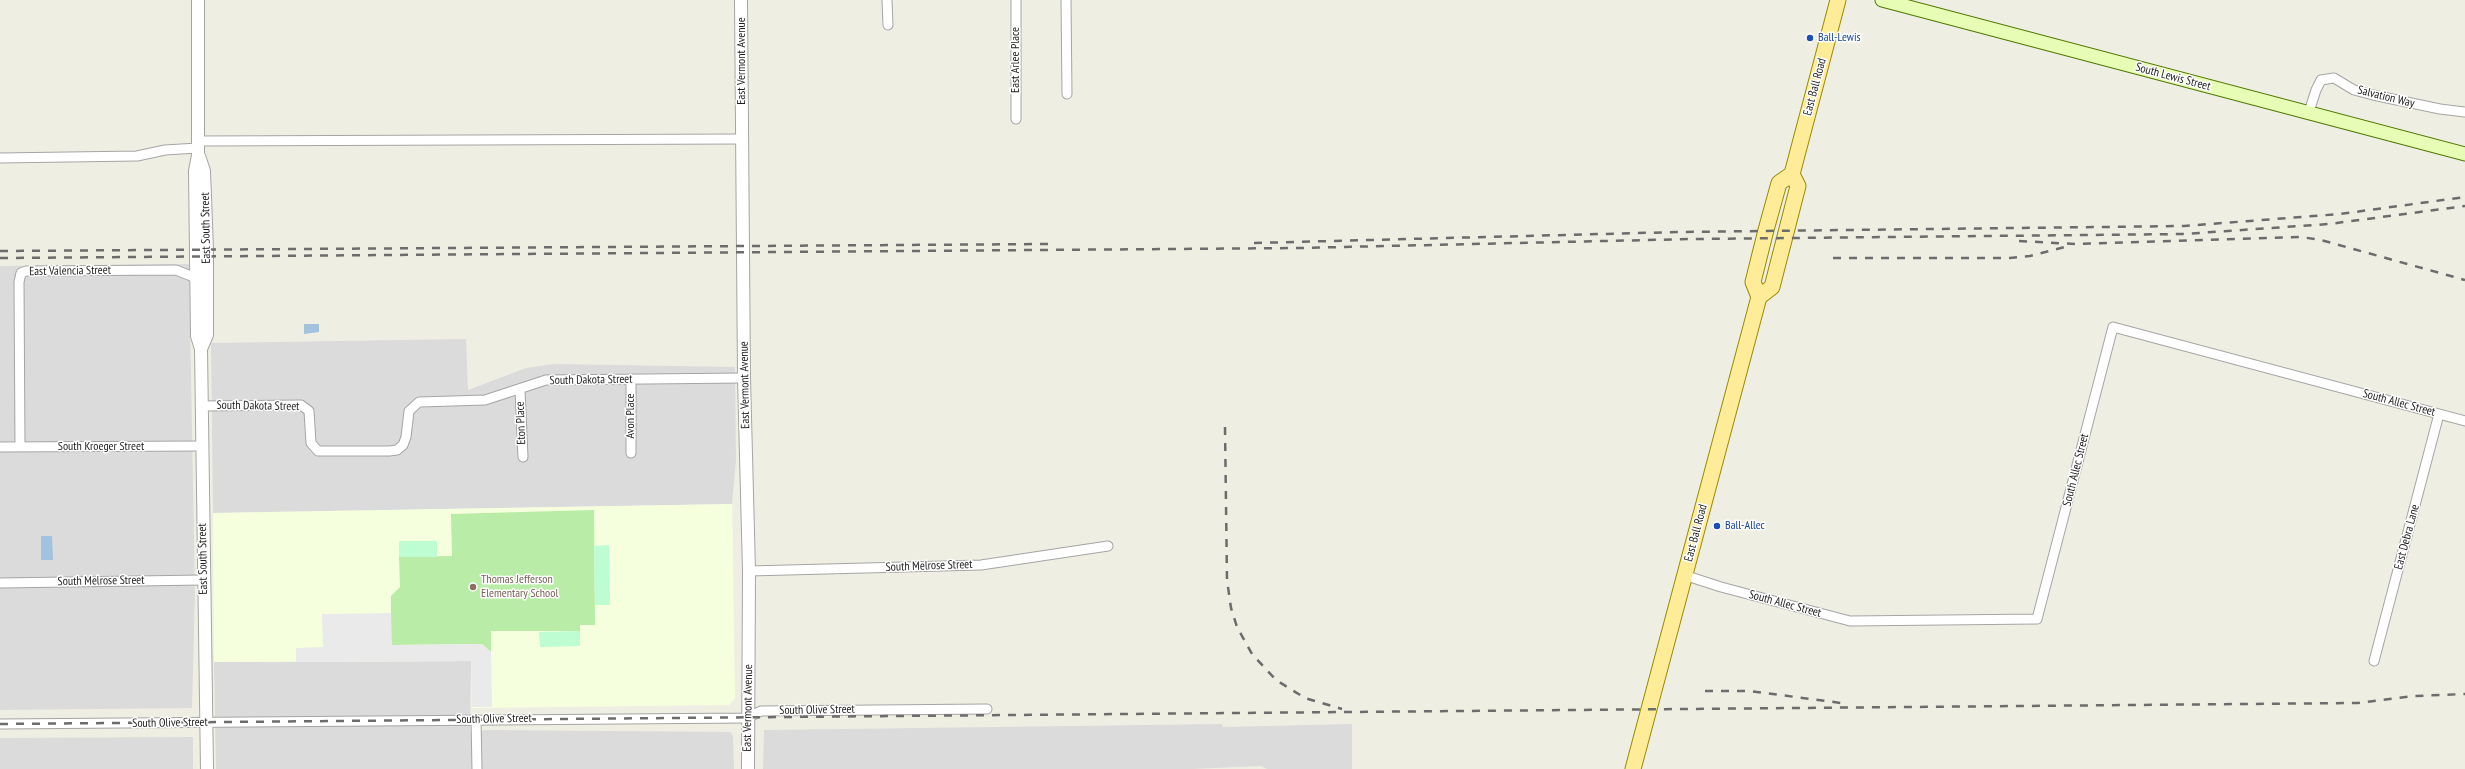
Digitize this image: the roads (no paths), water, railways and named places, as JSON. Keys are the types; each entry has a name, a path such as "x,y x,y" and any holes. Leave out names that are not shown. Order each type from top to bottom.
{"main road":[{"name":"East Ball Road","path":"1633,769 1759,297 1753,282 1766,230 1779,183 1792,174 1838,0"},
{"name":"South Lewis Street","path":"1882,0 2465,154"}],"street":[{"name":"East South Street","path":"198,0 198,148 195,171 196,278 197,336 201,349 204,723 207,769"},
{"name":"East Vermont Avenue","path":"741,0 744,378 750,647 747,718 748,769"},
{"path":"888,0 888,25"},
{"name":"East Arlee Place","path":"1016,0 1016,119"},
{"path":"1066,0 1067,94"},
{"name":"Salvation Way","path":"2309,112 2321,80 2334,78 2354,90 2373,95 2440,109 2465,112"},
{"path":"0,158 137,156 165,150 198,148 742,139"},
{"name":"East South Street","path":"198,148 204,171 207,250 207,335 201,349"},
{"name":"East Valencia Street","path":"20,447 19,282 21,273 26,271 176,270 196,278"},
{"name":"South Allec Street","path":"1684,576 1850,621 2037,619 2113,327 2465,421"},
{"name":"South Dakota Street","path":"202,406 301,405 309,411 311,443 318,450 389,451 397,450 403,445 406,437 408,411 419,402 477,400 520,390 546,380 744,378"},
{"name":"Avon Place","path":"631,380 632,452"},
{"name":"Eton Place","path":"520,390 523,457"},
{"name":"East Debra Lane","path":"2374,660 2439,414"},
{"name":"South Kroeger Street","path":"0,447 202,446"},
{"name":"South Melrose Street","path":"749,571 981,565 1108,546"},
{"name":"South Melrose Street","path":"0,583 203,580"},
{"name":"South Olive Street","path":"0,724 747,718 761,711 987,709"},
{"path":"476,719 478,769"}],"water":[{"path":"304,324 319,324 319,332 304,334"},
{"path":"41,536 52,536 53,560 41,560"}],"railway":[{"path":"1254,243 1679,232 2184,226 2340,214 2465,197"},
{"path":"0,258 1299,248 1692,239 2184,234 2329,224 2465,206"},
{"path":"2019,241 2075,244 2301,237 2321,240 2465,280"},
{"path":"0,251 1050,244"},
{"path":"1833,258 2010,258 2030,256 2065,247"},
{"path":"1225,427 1227,580 1231,608 1237,627 1252,654 1276,680 1305,698 1342,709"},
{"path":"1705,691 1750,691 1841,703"},
{"path":"0,724 2357,703 2414,696 2465,694"}],"place":[{"name":"Ball-Lewis","path":"1810,38"},
{"name":"Ball-Allec","path":"1717,526"},
{"name":"Thomas Jefferson Elementary School","path":"473,587"}]}
